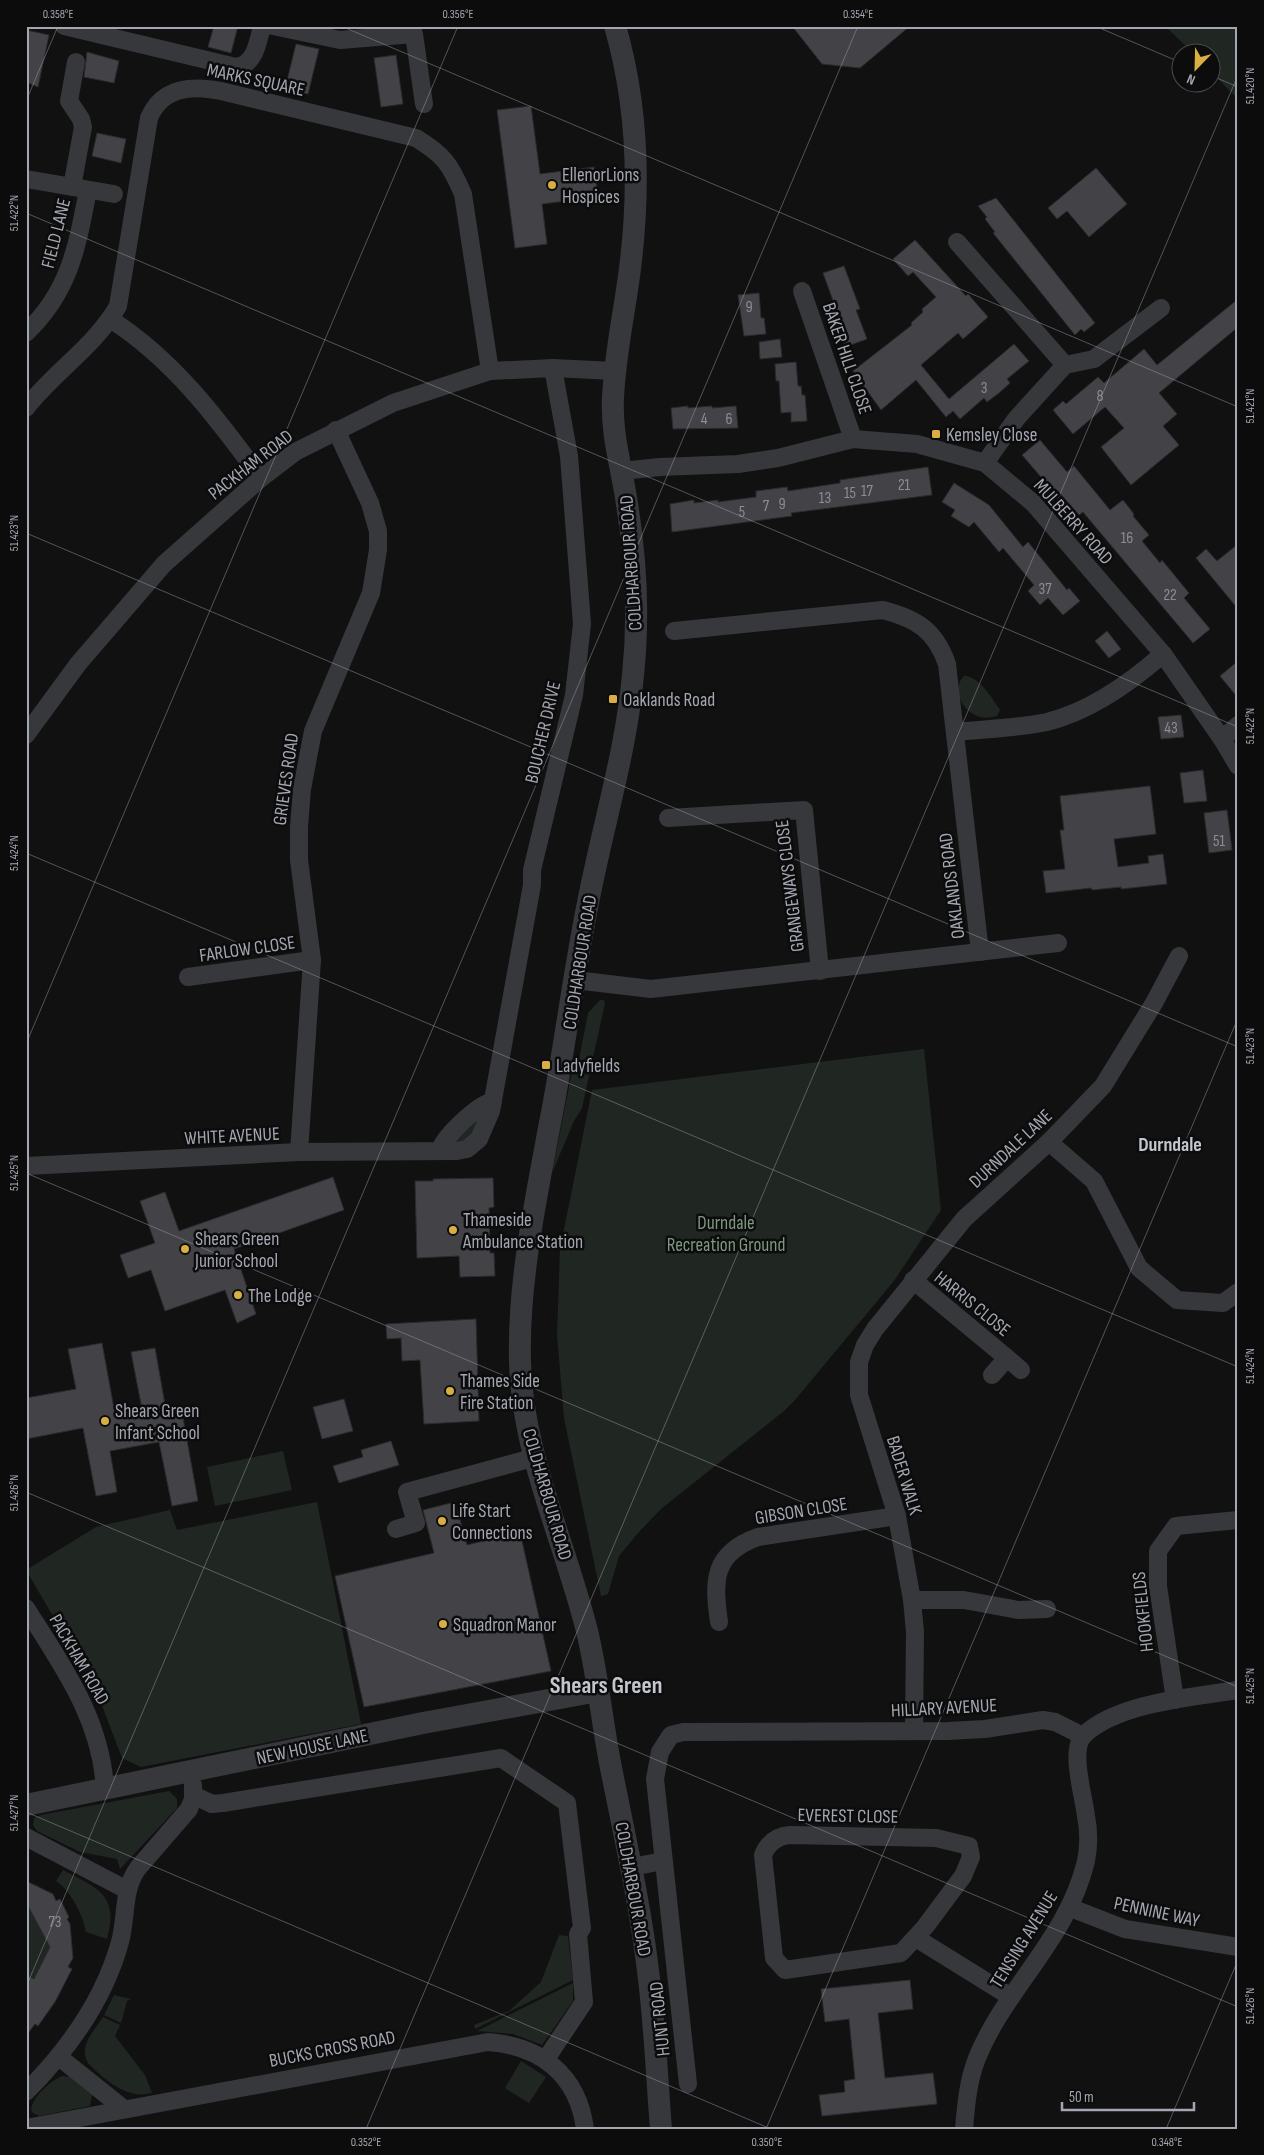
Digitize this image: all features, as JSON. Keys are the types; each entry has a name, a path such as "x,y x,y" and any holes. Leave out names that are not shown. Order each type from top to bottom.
{"street":[{"path":"64,26 236,67 244,65 251,59 262,26"},
{"path":"273,26 340,40 413,30 424,104"},
{"name":"COLDHARBOUR ROAD","path":"615,26 629,84 635,160 632,250 614,371 612,424 627,503 634,580 634,675 623,746 593,876 523,1279 520,1361 522,1394 536,1457 586,1628 632,1867 649,1979 661,2129"},
{"name":"FIELD LANE","path":"26,333 46,311 67,278 76,253 83,126 81,119 69,101 76,62"},
{"name":"MARKS SQUARE","path":"110,319 120,298 150,116 160,101 169,94 190,88 208,89 416,138 434,149 451,166 463,194 490,371"},
{"path":"26,179 114,194"},
{"path":"957,242 1065,365"},
{"name":"BAKER HILL CLOSE","path":"802,290 853,439"},
{"path":"985,463 1016,420 1065,365 1094,359 1161,308"},
{"path":"26,408 40,390 110,319 138,337 170,367 216,417 260,478"},
{"name":"PACKHAM ROAD","path":"26,735 78,664 164,564 260,478 295,452 393,403 490,371 553,368 614,371"},
{"name":"BOUCHER DRIVE","path":"440,1151 460,1151 476,1143 485,1128 493,1102 532,885 532,870 569,708 574,695 582,624 569,456 553,368"},
{"name":"GRIEVES ROAD","path":"299,1152 312,960 299,848 300,804 307,756 322,706 371,593 378,550 378,531 370,503 336,430"},
{"name":"MULBERRY ROAD","path":"621,471 660,467 738,464 778,458 853,439 917,444 985,463 1034,502 1163,654 1222,738 1238,766"},
{"name":"OAKLANDS ROAD","path":"674,631 857,611 883,610 905,616 920,624 942,650 947,664 980,952"},
{"path":"955,732 1045,722 1062,718 1106,697 1163,654"},
{"path":"1222,738 1238,725"},
{"name":"GRANGEWAYS CLOSE","path":"668,818 804,810 820,971"},
{"path":"575,980 651,989 1058,943"},
{"name":"DURNDALE LANE","path":"860,1362 865,1345 875,1329 964,1219 1049,1142 1103,1086 1154,1003 1179,956"},
{"name":"FARLOW CLOSE","path":"188,977 312,960"},
{"path":"440,1151 442,1142 482,1105 493,1102"},
{"path":"1049,1142 1094,1182 1139,1268 1177,1300 1223,1303 1238,1292"},
{"name":"WHITE AVENUE","path":"26,1166 299,1152 440,1151"},
{"name":"HARRIS CLOSE","path":"913,1280 1022,1370"},
{"name":"HARRIS CLOSE","path":"992,1375 1007,1358"},
{"name":"BADER WALK","path":"860,1362 859,1396 897,1516 912,1600 915,1632 914,1731"},
{"path":"396,1529 416,1523 407,1492 536,1457"},
{"name":"GIBSON CLOSE","path":"719,1622 714,1589 718,1571 726,1557 741,1543 758,1537 897,1516"},
{"name":"HOOKFIELDS","path":"1175,1700 1158,1586 1158,1551 1176,1526 1238,1520"},
{"path":"912,1600 964,1600 1018,1610 1048,1608"},
{"name":"PACKHAM ROAD","path":"26,1608 71,1677 84,1704 98,1744 105,1790"},
{"path":"1083,1736 1111,1715 1175,1700 1238,1690"},
{"name":"NEW HOUSE LANE","path":"26,1805 423,1723 598,1691"},
{"name":"HILLARY AVENUE","path":"656,1762 664,1744 671,1735 678,1732 976,1730 1042,1720 1055,1722 1083,1736"},
{"name":"TENSING AVENUE","path":"964,2129 969,2085 974,2066 990,2032 1011,1997 1071,1908 1080,1885 1088,1847 1086,1815 1078,1761 1078,1748 1083,1736"},
{"name":"NEW HOUSE LANE","path":"193,1795 212,1804 223,1803 501,1758 567,1803 582,1928 578,1934 585,1998 579,2012 546,2060"},
{"name":"HUNT ROAD","path":"656,1762 655,1779 663,1861 688,2084"},
{"path":"26,2092 59,2057 90,2013 106,1982 123,1931 127,1890 138,1868 188,1811 193,1795 191,1772"},
{"name":"EVEREST CLOSE","path":"790,1835 936,1838 969,1846 971,1853 966,1869 916,1938 897,1954 799,1969 784,1969 774,1958 763,1854 777,1838 790,1835"},
{"path":"26,1837 127,1890"},
{"path":"632,1867 663,1861"},
{"name":"PENNINE WAY","path":"1071,1908 1125,1929 1238,1947"},
{"path":"916,1938 1011,1997"},
{"name":"BUCKS CROSS ROAD","path":"26,2128 488,2042 515,2045 546,2060 573,2089 580,2107 585,2129"},
{"path":"59,2057 124,2109"}],"green space":[{"path":"1165,26 1238,26 1238,99 1222,83 1222,42 1182,42"},
{"path":"964,676 975,679 985,689 1000,710 997,716 987,718 977,716 964,705 958,690"},
{"path":"600,1000 604,1000 605,1003 582,1108 574,1121 552,1173 573,1066 578,1064 588,1013"},
{"name":"Durndale Recreation Ground","path":"924,1049 941,1210 894,1281 795,1400 784,1411 661,1509 619,1556 608,1594 601,1596 564,1418 557,1335 560,1249 592,1090"},
{"path":"475,1117 480,1120 473,1137 456,1144 450,1141"},
{"path":"283,1451 292,1490 215,1506 207,1467"},
{"path":"317,1502 361,1724 141,1767 122,1758 96,1690 26,1570 96,1527 170,1510 177,1530"},
{"path":"169,1791 177,1799 177,1808 120,1869 117,1859 80,1852 37,1831 33,1825 34,1818 41,1815"},
{"path":"63,1870 86,1882 103,1895 108,1903 110,1912 107,1939 86,1932 76,1904 67,1891 56,1881"},
{"path":"29,1883 39,1886 32,1897 68,1929 49,1949 41,1965 47,1968 26,1991 26,1898"},
{"path":"559,1935 568,1936 573,1980 475,2029 474,2025 509,2011 541,1982"},
{"path":"573,1983 573,2001 542,2045 513,2034 477,2031"},
{"path":"114,1995 131,1999 127,2001 121,2023 104,2015"},
{"path":"103,2017 120,2025 115,2036 145,2075 152,2093 134,2094 125,2091 109,2082 88,2063 85,2057 86,2045"},
{"path":"521,2061 546,2077 529,2103 505,2088"},
{"path":"63,2076 70,2077 92,2094 90,2106 39,2116 33,2113 31,2110 32,2105 39,2094 48,2085"}],"building":[{"path":"214,26 238,26 231,53 208,47"},
{"path":"792,26 910,26 860,68 822,64"},
{"path":"26,30 49,35 38,87 26,82"},
{"path":"296,44 319,49 308,94 285,89"},
{"path":"87,52 119,61 114,83 84,77"},
{"path":"396,55 403,104 381,107 374,58"},
{"name":"EllenorLions Hospices","path":"531,106 540,174 594,167 598,197 542,204 547,244 515,248 497,110"},
{"path":"97,133 126,139 121,163 92,156"},
{"path":"1096,168 1127,204 1089,237 1067,211 1057,219 1048,208"},
{"path":"996,198 1095,323 1084,332 1081,329 1075,335 993,233 995,232 985,219 987,217 978,206"},
{"path":"915,240 966,296 968,294 988,317 963,339 958,333 921,365 949,399 1014,344 1029,361 1007,379 1010,383 999,393 987,402 984,398 960,419 953,411 946,417 916,380 881,410 853,371 912,325 911,323 923,312 922,309 936,297 913,272 908,276 893,259"},
{"path":"844,266 860,309 856,310 867,339 845,347 835,318 839,317 823,273"},
{"path":"759,293 761,318 764,318 766,334 744,336 738,295"},
{"path":"1238,299 1238,327 1159,393 1177,414 1163,426 1179,445 1131,485 1101,447 1124,428 1105,407 1073,434 1053,410 1063,401 1066,404 1098,377 1104,383 1144,349 1157,365"},
{"path":"780,339 782,357 760,359 759,342"},
{"path":"796,362 798,386 801,386 802,395 805,395 807,421 791,422 791,412 781,413 779,381 776,381 775,364"},
{"path":"688,406 688,408 712,406 712,408 736,406 738,428 673,429 671,408"},
{"path":"1040,440 1067,472 1074,466 1110,510 1123,500 1134,514 1133,516 1149,535 1142,541 1160,563 1162,560 1189,593 1184,598 1210,629 1193,643 1083,512 1079,515 1057,490 1054,492 1022,455"},
{"path":"928,467 932,495 791,513 792,516 672,532 670,504 694,500 694,503 718,500 718,502 756,497 756,491 787,487 788,491 840,483 840,480"},
{"path":"954,483 989,505 1023,547 1028,542 1067,590 1069,588 1080,601 1063,615 1048,598 1040,605 1028,591 1034,585 1003,548 999,552 974,522 969,527 951,516 955,510 942,502"},
{"path":"1238,544 1238,609 1196,558 1206,549 1217,561"},
{"path":"1107,631 1121,649 1109,658 1095,641"},
{"path":"1238,661 1238,698 1220,676"},
{"path":"1181,715 1184,737 1161,739 1158,717"},
{"path":"1203,770 1207,801 1184,803 1180,773"},
{"path":"1150,786 1156,834 1114,839 1118,867 1149,863 1148,856 1163,854 1167,884 1121,889 1121,887 1092,890 1091,888 1046,893 1043,871 1065,869 1060,830 1064,830 1060,796"},
{"path":"1227,810 1232,850 1209,853 1204,813"},
{"name":"Shears Green Junior School","path":"333,1177 344,1210 234,1249 256,1314 237,1323 225,1290 165,1311 151,1270 128,1278 120,1255 155,1243 140,1201 165,1192 179,1231"},
{"name":"Thameside Ambulance Station","path":"493,1178 494,1207 489,1208 490,1253 494,1253 495,1276 460,1277 459,1256 417,1258 415,1181"},
{"name":"Thames Side Fire Station","path":"476,1319 479,1421 424,1424 420,1360 402,1361 401,1338 387,1339 386,1324"},
{"name":"Shears Green Infant School","path":"102,1343 115,1414 142,1409 131,1352 155,1348 166,1410 181,1407 198,1501 172,1506 159,1442 110,1451 117,1492 96,1496 83,1428 26,1439 26,1398 76,1389 68,1349"},
{"path":"344,1399 353,1431 322,1439 313,1407"},
{"path":"391,1441 399,1465 339,1483 333,1466 363,1457 361,1450"},
{"name":"Squadron Manor","path":"455,1502 467,1545 520,1532 551,1671 364,1707 335,1576 434,1553 423,1510"},
{"path":"26,1881 53,1894 56,1901 60,1899 69,1917 67,1919 70,1924 73,1958 68,1967 72,1969 55,2002 38,2026 35,2024 26,2036 26,1975 34,1979 50,1947 26,1902"},
{"path":"910,1980 913,2009 878,2013 885,2078 933,2073 937,2104 822,2116 819,2095 845,2092 844,2081 855,2079 849,2019 825,2022 821,1989"}],"place":[{"name":"EllenorLions Hospices","path":"552,185"},
{"name":"Kemsley Close","path":"936,434"},
{"name":"Oaklands Road","path":"613,699"},
{"name":"Ladyfields","path":"546,1065"},
{"name":"Thameside Ambulance Station","path":"453,1230"},
{"name":"Shears Green Junior School","path":"185,1249"},
{"name":"The Lodge","path":"238,1295"},
{"name":"Thames Side Fire Station","path":"450,1391"},
{"name":"Shears Green Infant School","path":"105,1421"},
{"name":"Life Start Connections","path":"442,1521"},
{"name":"Squadron Manor","path":"443,1624"}],"district":[{"name":"Durndale","path":"1170,1144"},
{"name":"Shears Green","path":"606,1685"}]}
